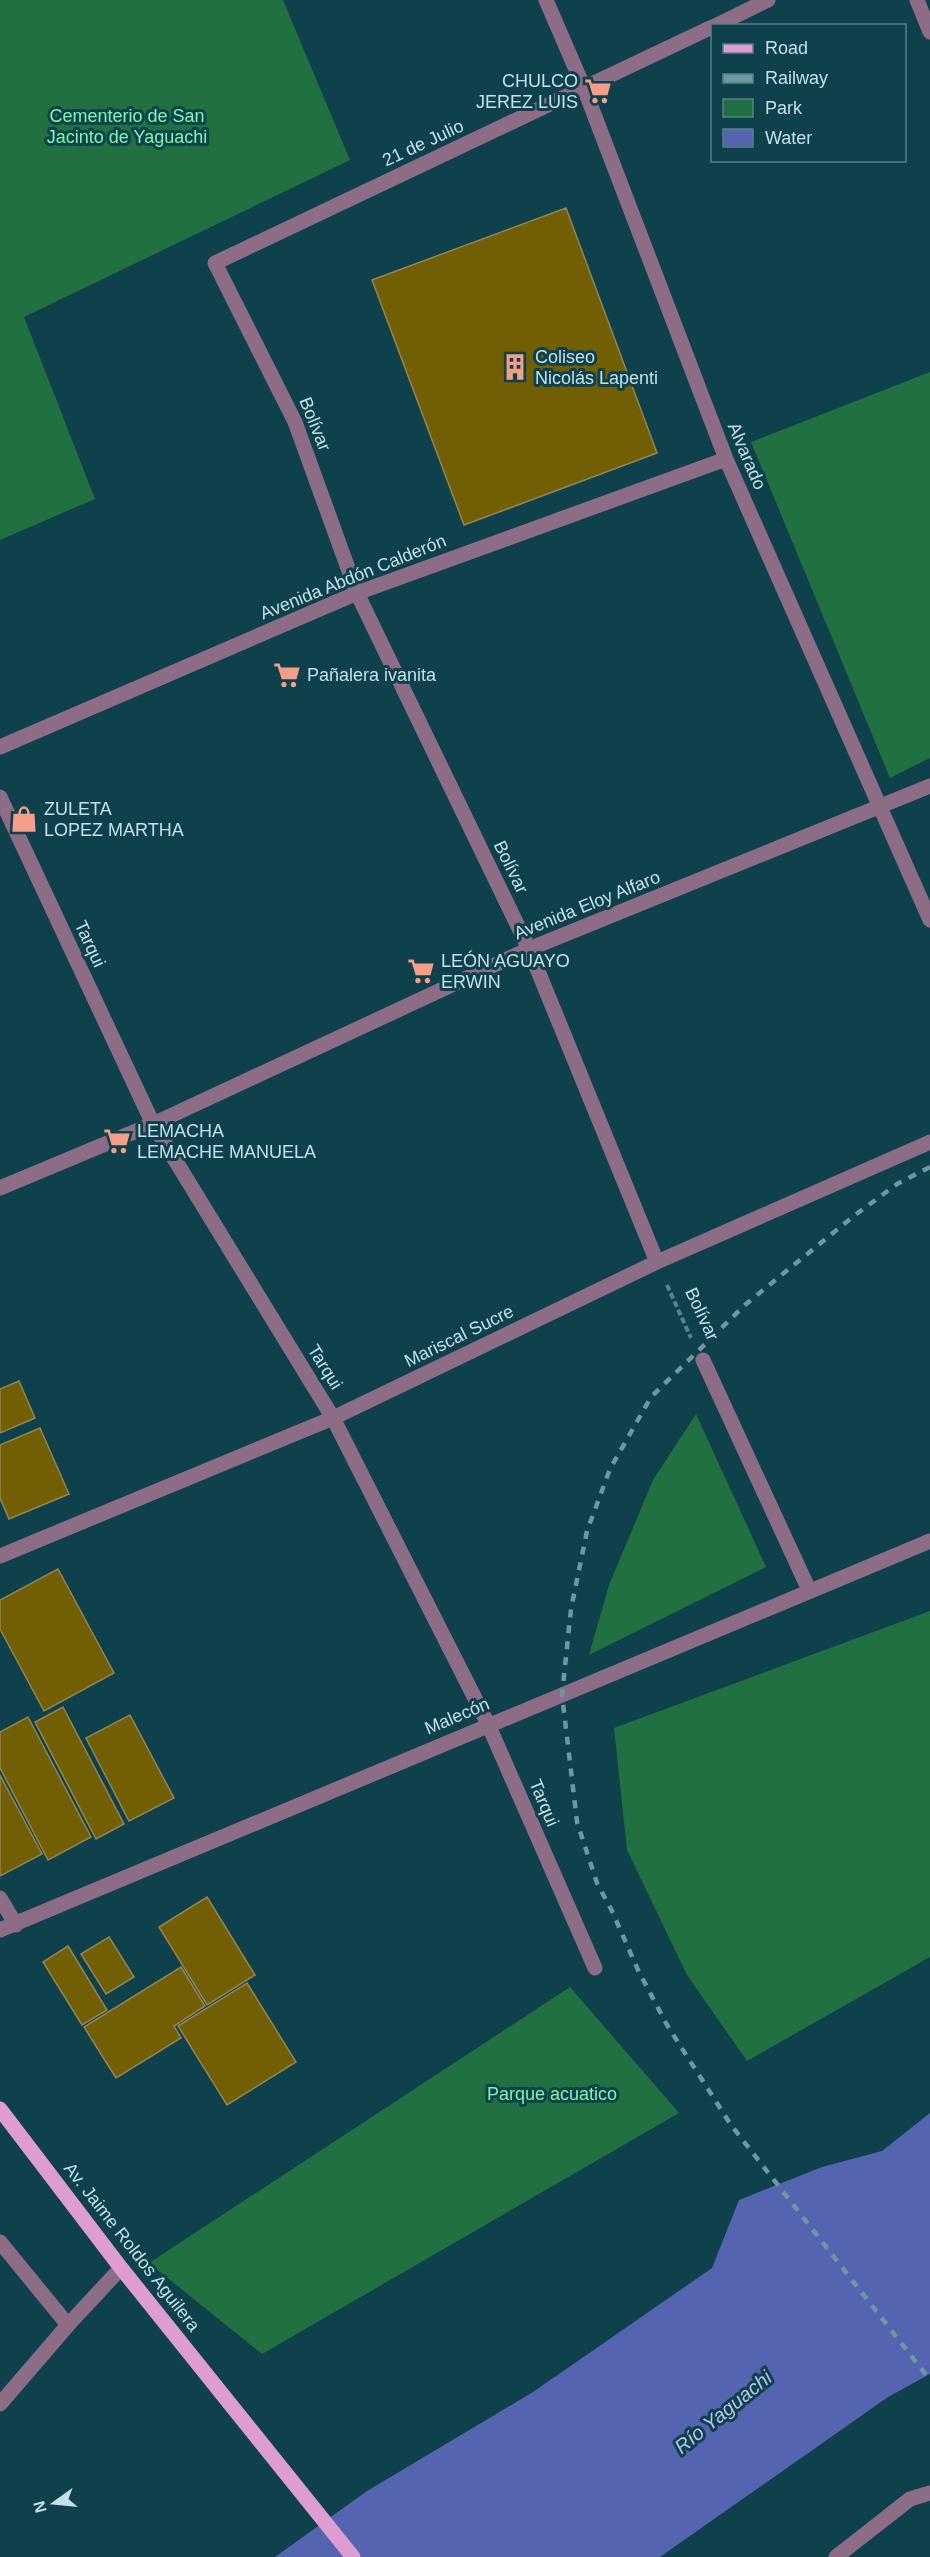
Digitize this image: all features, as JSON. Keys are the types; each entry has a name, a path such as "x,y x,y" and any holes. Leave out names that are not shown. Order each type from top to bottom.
{"main road":[{"name":"Av. Jaime Roldos Aguilera","path":"0,2109 121,2268 236,2408 353,2557"}],"street":[{"name":"Alvarado","path":"546,0 584,88 726,459 930,920"},
{"name":"21 de Julio","path":"718,24 768,0"},
{"path":"917,0 930,32"},
{"name":"21 de Julio","path":"215,263 711,27"},
{"name":"Bolívar","path":"215,263 295,422 357,593 529,950 657,1262"},
{"name":"Avenida Abdón Calderón","path":"0,747 357,593 726,459"},
{"name":"Avenida Eloy Alfaro","path":"0,1188 153,1124 529,950 930,786"},
{"name":"Tarqui","path":"0,797 153,1124 333,1418 489,1724 595,1968"},
{"name":"Mariscal Sucre","path":"0,1556 333,1418 657,1262 930,1142"},
{"name":"Bolívar","path":"703,1360 809,1590"},
{"name":"Malecón","path":"0,1930 809,1590 930,1542"},
{"path":"0,1898 16,1925"},
{"path":"0,2242 68,2325"},
{"path":"0,2404 121,2268"},
{"path":"836,2557 910,2499 930,2493"}],"path":[{"name":"Bolívar","path":"657,1262 703,1360"}],"green space":[{"name":"Cementerio de San Jacinto de Yaguachi","path":"0,0 283,0 350,160 24,317 95,499 0,540"},
{"path":"930,372 930,758 890,778 751,442"},
{"path":"696,1414 766,1567 589,1655 609,1585 653,1480"},
{"path":"930,1611 930,1957 747,2061 687,1975 627,1850 614,1728"},
{"name":"Parque acuatico","path":"570,1987 679,2113 262,2354 149,2263"}],"water":[{"name":"Río Yaguachi","path":"930,2113 930,2374 888,2397 660,2557 275,2557 367,2491 533,2392 712,2268 739,2200 822,2167 882,2151"}],"building":[{"name":"Coliseo Nicolás Lapenti","path":"566,208 657,453 464,525 372,280"},
{"path":"19,1381 35,1418 0,1433 0,1389"},
{"path":"40,1428 69,1494 9,1519 0,1498 0,1445"},
{"path":"58,1569 114,1673 44,1711 0,1629 0,1600"},
{"path":"63,1707 124,1824 96,1839 35,1722"},
{"path":"130,1715 174,1798 129,1821 86,1738"},
{"path":"28,1717 91,1837 48,1860 0,1768 0,1732"},
{"path":"0,1775 42,1854 0,1876"},
{"path":"207,1897 255,1975 207,2005 159,1927"},
{"path":"109,1937 134,1977 106,1994 81,1954"},
{"path":"68,1946 107,2010 82,2025 43,1962"},
{"path":"181,1967 205,2006 174,2026 181,2038 116,2078 84,2027"},
{"path":"247,1983 296,2062 227,2105 178,2026"}],"railway":[{"path":"930,1167 897,1184 855,1215 746,1304 651,1397 610,1469 587,1531 571,1609 562,1695 577,1822 597,1883 667,2025 731,2125 930,2380"}],"place":[{"name":"CHULCO JEREZ LUIS","path":"598,91"},
{"name":"Coliseo Nicolás Lapenti","path":"515,367"},
{"name":"Pañalera ivanita","path":"287,675"},
{"name":"ZULETA LOPEZ MARTHA","path":"24,819"},
{"name":"LEÓN AGUAYO ERWIN","path":"421,971"},
{"name":"LEMACHA LEMACHE MANUELA","path":"117,1141"}]}
